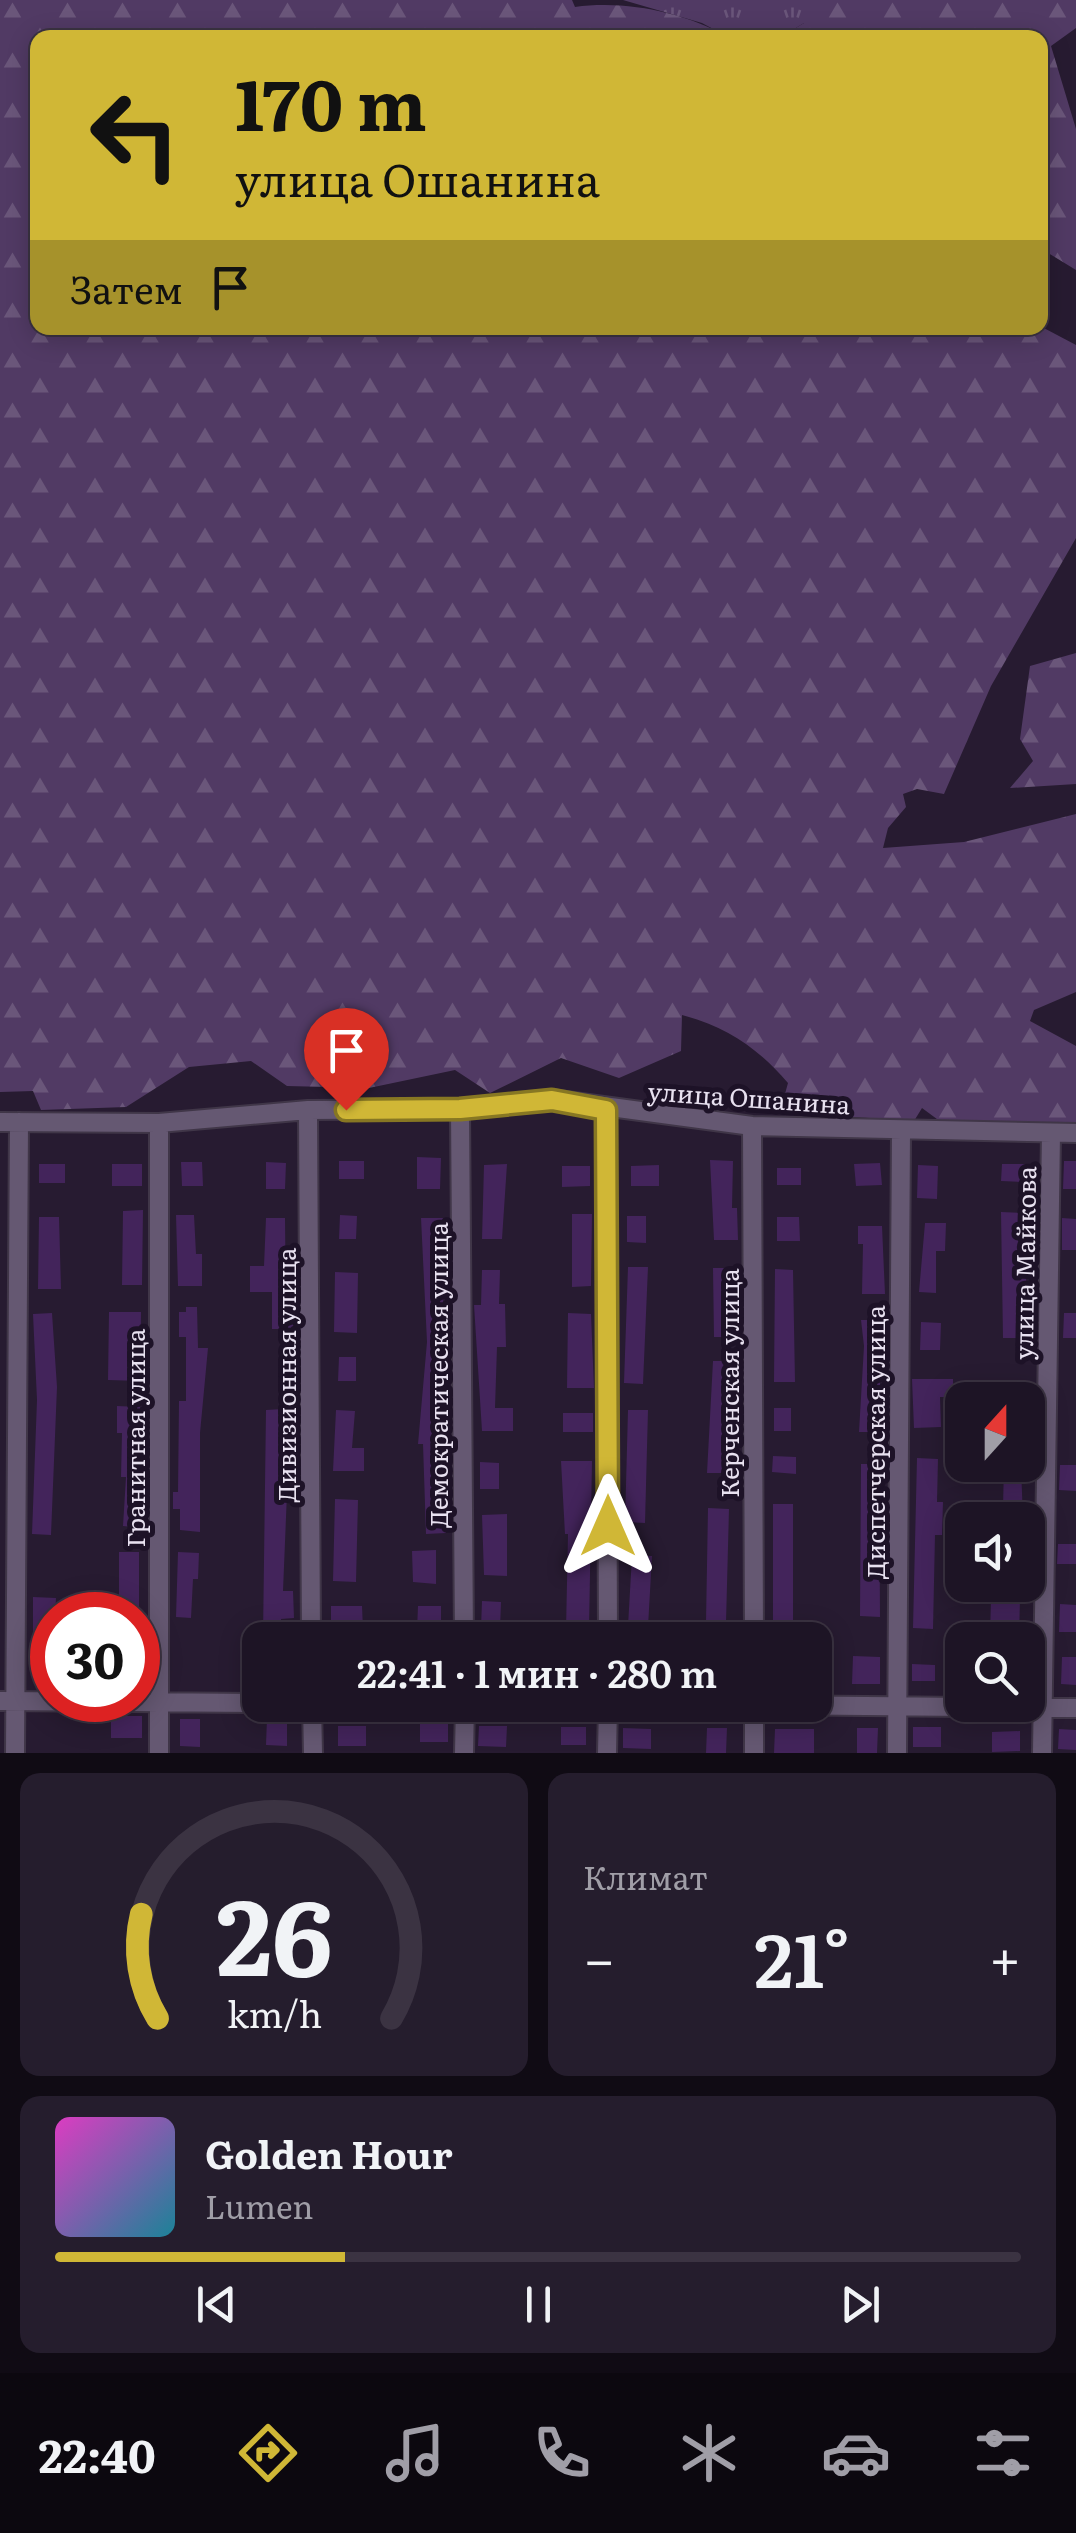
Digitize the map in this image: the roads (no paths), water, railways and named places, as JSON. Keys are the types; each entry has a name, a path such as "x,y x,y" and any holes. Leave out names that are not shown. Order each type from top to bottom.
{"street":[{"name":"улица Ошанина","path":"9,1122 159,1123 308,1110 460,1109 552,1100 752,1126 1076,1133"},
{"name":"Демократическая улица","path":"460,1109 464,1622"},
{"name":"Дивизионная улица","path":"308,1110 312,1622"},
{"path":"606,1110 608,1622"},
{"path":"9,1122 8,1701 15,1753"},
{"name":"Гранитная улица","path":"159,1123 159,1592"},
{"name":"Керченская улица","path":"752,1126 754,1622"},
{"name":"Диспетчерская улица","path":"897,1753 901,1131"},
{"name":"улица Майкова","path":"1044,1622 1051,1133"},
{"path":"160,1701 242,1703"},
{"path":"832,1706 945,1707"},
{"path":"1045,1708 1076,1708"},
{"name":"Гранитная улица","path":"159,1722 159,1753"},
{"path":"312,1722 313,1753"},
{"path":"464,1722 464,1753"},
{"path":"608,1722 608,1753"},
{"path":"754,1722 754,1753"},
{"name":"улица Майкова","path":"1042,1753 1043,1722"}]}
